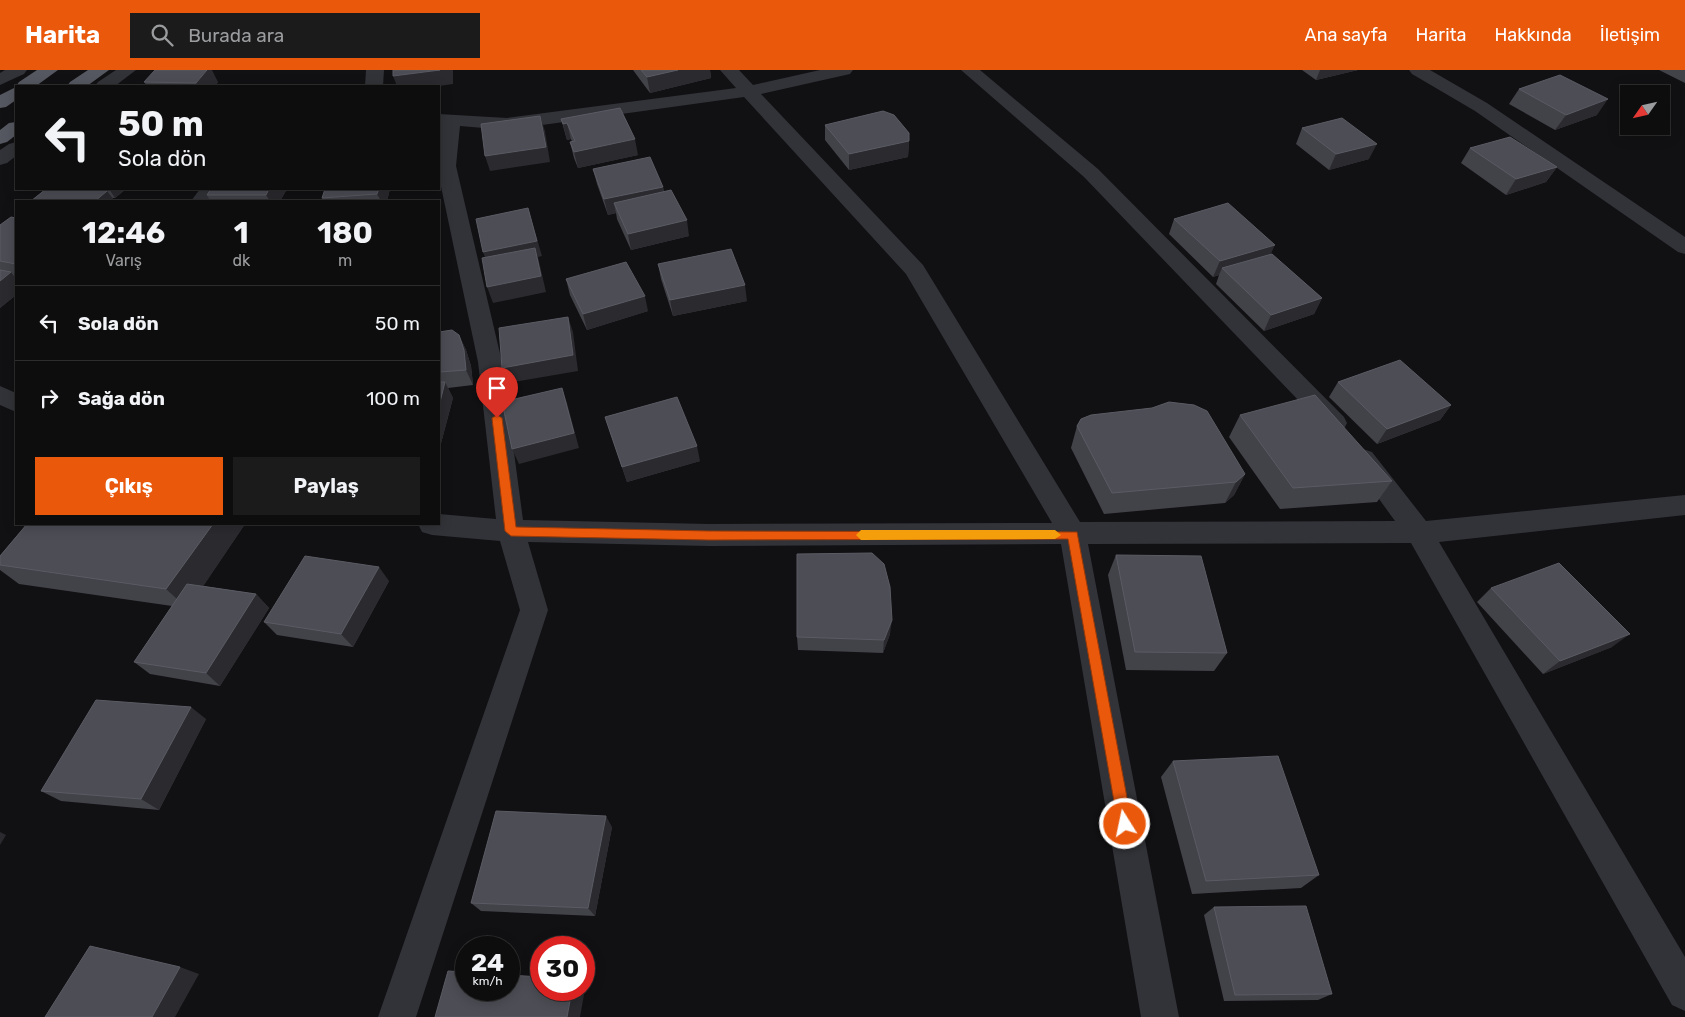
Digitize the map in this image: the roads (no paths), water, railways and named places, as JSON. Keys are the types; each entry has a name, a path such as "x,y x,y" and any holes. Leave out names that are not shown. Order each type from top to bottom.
{"highway":[{"path":"26,85 49,70"},
{"path":"78,85 100,70"},
{"path":"0,103 15,93"},
{"path":"0,138 15,128"}],"street":[{"path":"0,80 18,70"},
{"path":"105,85 127,70"},
{"path":"374,85 376,70"},
{"path":"729,70 916,270 1073,535 1160,1017"},
{"path":"397,1017 534,610 511,531 490,362 446,166 445,120 507,124 749,91 844,70"},
{"path":"970,70 1091,173 1336,423 1419,532 1685,992"},
{"path":"1418,70 1481,107 1685,247"},
{"path":"0,159 15,149"},
{"path":"0,395 15,402"},
{"path":"440,525 511,531 709,535 1073,535 1419,532 1685,505"}]}
